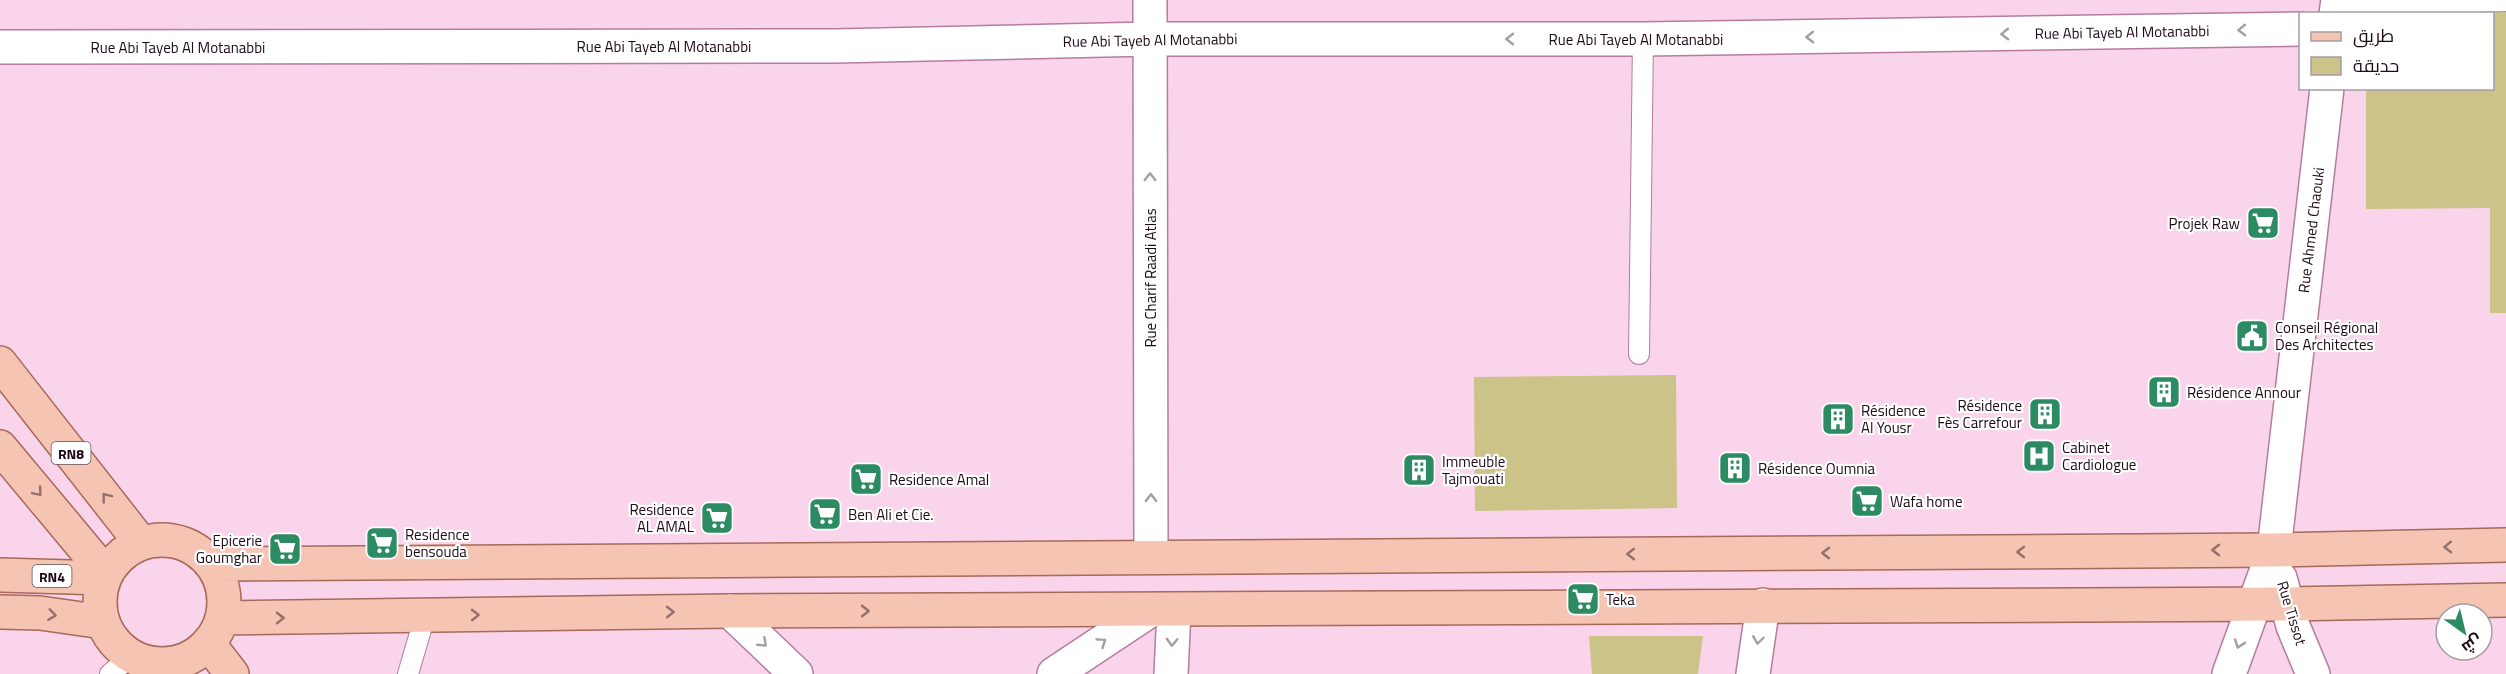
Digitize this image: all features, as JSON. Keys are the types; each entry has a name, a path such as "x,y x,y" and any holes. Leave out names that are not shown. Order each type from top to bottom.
{"main road":[{"name":"RN8","path":"0,363 141,543"},
{"path":"0,447 105,576"},
{"path":"232,674 215,631 223,590 219,576 211,564 187,545 172,540 141,543 127,550 105,576 99,600 103,622 114,642 135,667 183,660 215,631 425,616 730,611 2286,604 2506,600"},
{"path":"211,564 2274,550 2506,545"},
{"name":"RN4","path":"0,575 105,576"},
{"path":"0,612 40,613 103,622"}],"street":[{"name":"Rue Charif Raadi Atlas","path":"1150,0 1151,557"},
{"name":"Rue Abi Tayeb Al Motanabbi","path":"0,47 835,46 1149,39 1643,39 2299,29"},
{"name":"Rue Ahmed Chaouki","path":"2274,550 2327,90"},
{"path":"2229,674 2274,550"},
{"name":"Rue Tissot","path":"2274,550 2286,604 2313,674"},
{"path":"1753,674 1763,605"},
{"path":"1054,674 1161,610 1171,674"},
{"path":"730,611 796,674"}],"lane":[{"path":"2337,7 2506,1"},
{"path":"1639,354 1643,39"},
{"path":"408,674 425,616"}],"green space":[{"path":"2506,9 2506,313 2490,313 2490,208 2366,209 2366,90 2494,90 2494,12 2448,12"},
{"path":"1676,375 1677,508 1475,511 1474,377"},
{"path":"1589,636 1703,636 1698,674 1592,674"}],"place":[{"name":"Projek Raw","path":"2263,223"},
{"name":"Conseil Régional Des Architectes","path":"2252,336"},
{"name":"Résidence Annour","path":"2164,392"},
{"name":"Résidence Fès Carrefour","path":"2045,414"},
{"name":"Résidence Al Yousr","path":"1838,419"},
{"name":"Cabinet Cardiologue","path":"2039,456"},
{"name":"Résidence Oumnia","path":"1735,468"},
{"name":"Immeuble Tajmouati","path":"1419,470"},
{"name":"Residence Amal","path":"866,479"},
{"name":"Wafa home","path":"1867,501"},
{"name":"Ben Ali et Cie.","path":"825,514"},
{"name":"Residence AL AMAL","path":"717,518"},
{"name":"Residence bensouda","path":"382,543"},
{"name":"Epicerie Goumghar","path":"285,549"},
{"name":"Teka","path":"1583,599"}]}
